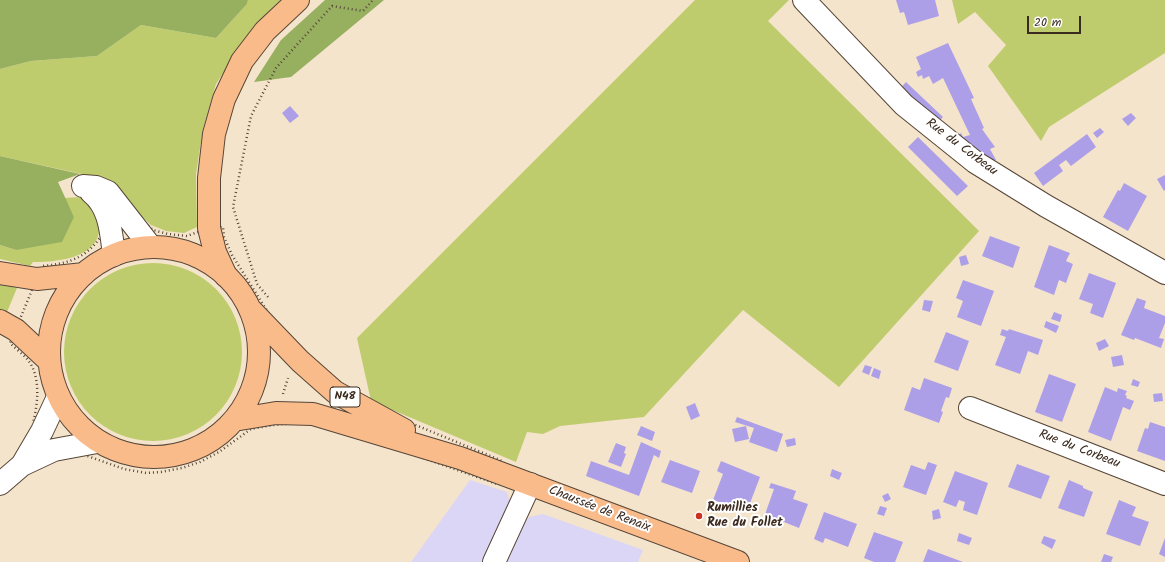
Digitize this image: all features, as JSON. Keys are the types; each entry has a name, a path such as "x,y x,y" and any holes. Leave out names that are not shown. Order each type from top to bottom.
{"main road":[{"path":"226,276 215,252 208,228 209,178 214,134 224,99 242,61 265,31 298,0"},
{"path":"151,247 184,252 213,266 226,276 235,286 249,309 258,337 258,367 250,395 234,420 221,433 206,444 188,452 170,457 151,458 132,456 97,442 68,414 58,397 52,380 49,361 50,337 56,313 68,292 84,274 103,260 126,251 151,247"},
{"path":"0,273 39,272 84,274"},
{"name":"Chaussée de Renaix","path":"249,309 297,353 335,392 392,425 420,437 460,458"},
{"path":"8,326 49,361"},
{"name":"Chaussée de Renaix","path":"234,420 274,419 314,414 460,458 738,562"}],"street":[{"name":"Rue du Corbeau","path":"804,0 904,105 975,162 1046,206 1165,273"},
{"path":"114,255 109,224 103,204 83,186 96,187 108,192 151,247"},
{"path":"22,465 42,431 58,397"},
{"name":"Rue du Corbeau","path":"970,408 1165,484"},
{"path":"0,484 22,465 54,450 97,442"},
{"path":"494,562 530,484"}],"path":[{"path":"272,301 257,284 233,207 250,116 276,68 332,6 363,11 373,0"},
{"path":"139,218 153,230 168,234 186,236 195,232"},
{"path":"223,227 224,236 235,260 276,325 297,353 369,402 401,419 500,460"},
{"path":"33,423 37,408 35,373 28,360 10,343 8,326 39,272"},
{"path":"274,419 297,353"},
{"path":"330,371 335,380"},
{"path":"59,457 78,453 124,469 146,473 161,472 182,468 200,462 219,452 251,430 274,419 298,423 330,425 497,484 530,484"}],"shaded area":[{"path":"470,480 507,492 510,502 486,562 411,562"},
{"path":"543,514 643,550 638,562 504,562 520,529 529,517"}],"green space":[{"path":"0,0 248,0 247,4 216,38 141,25 97,56 31,61 0,69"},
{"path":"248,0 281,0 253,28 216,84 203,129 196,174 197,227 184,233 166,231 151,225 100,178 0,156 0,69 31,61 97,56 141,25 216,38 247,4"},
{"path":"325,0 384,0 291,77 254,82 281,40"},
{"path":"695,0 789,0 768,21 979,231 839,387 743,310 644,417 560,426 543,434 527,432 516,462 371,401 357,338"},
{"path":"952,0 1165,0 1165,53 1049,127 1041,141 988,66 1006,45 975,12 958,24"},
{"path":"0,156 80,174 58,182 74,217 62,242 16,250 0,245"},
{"path":"81,197 100,211 99,234 91,247 76,256 67,259 33,262 30,266 0,259 0,245 16,250 74,217 64,198"},
{"path":"153,263 170,265 187,270 202,278 216,289 227,303 235,318 240,335 242,352 240,369 235,386 227,401 216,415 202,426 187,434 170,439 153,441 136,439 119,434 104,426 90,415 79,401 71,386 66,369 64,352 66,335 71,318 79,303 90,289 104,278 119,270 136,265"},
{"path":"0,283 17,288 7,312 0,309"}],"building":[{"path":"896,0 935,0 939,16 908,25 904,12 900,13"},
{"path":"948,43 974,98 971,99 984,128 982,129 995,147 990,149 996,160 986,165 951,140 961,133 963,137 970,135 943,78 933,84 929,76 923,79 922,75 918,77 916,72 921,69 916,57"},
{"path":"906,82 943,117 933,128 896,93"},
{"path":"290,106 299,116 290,123 282,113"},
{"path":"1131,113 1136,118 1128,126 1122,119"},
{"path":"1100,128 1104,132 1097,138 1093,133"},
{"path":"1087,134 1096,147 1071,166 1066,160 1059,165 1063,171 1043,186 1034,173"},
{"path":"918,137 968,186 957,196 908,147"},
{"path":"1165,175 1165,190 1164,191 1157,179"},
{"path":"1124,183 1147,196 1128,231 1103,217 1118,190 1120,191"},
{"path":"990,236 1020,247 1013,268 982,256"},
{"path":"1049,245 1070,253 1066,261 1073,264 1066,283 1059,280 1054,295 1034,287"},
{"path":"966,255 969,264 961,266 959,257"},
{"path":"1089,273 1116,283 1103,318 1090,313 1093,304 1079,299"},
{"path":"963,280 994,291 981,326 957,317 963,301 956,298"},
{"path":"1137,298 1146,301 1144,308 1165,316 1165,323 1159,338 1164,339 1161,348 1135,338 1134,340 1121,335"},
{"path":"924,300 933,301 930,312 922,310"},
{"path":"1054,312 1062,315 1060,322 1051,319"},
{"path":"1046,321 1059,326 1056,333 1044,327"},
{"path":"1002,329 1008,331 1009,329 1043,340 1038,355 1028,351 1020,374 995,365 1006,337 1000,335"},
{"path":"946,332 969,341 958,371 934,362"},
{"path":"1105,339 1109,346 1099,351 1096,343"},
{"path":"1122,355 1124,365 1113,367 1111,357"},
{"path":"865,365 872,367 869,375 862,372"},
{"path":"874,368 881,371 879,379 871,376"},
{"path":"1049,374 1076,384 1062,422 1035,412"},
{"path":"924,378 952,388 949,398 946,397 939,423 904,410 912,387 920,390"},
{"path":"1133,379 1140,382 1138,387 1131,385"},
{"path":"1105,387 1117,392 1118,388 1127,391 1125,395 1127,396 1126,398 1134,401 1130,410 1123,407 1111,441 1088,432"},
{"path":"1162,393 1163,401 1154,402 1153,394"},
{"path":"695,403 700,416 691,420 686,407"},
{"path":"737,417 783,434 777,452 749,442 754,428 735,422"},
{"path":"1150,422 1165,427 1165,461 1137,451 1145,428 1148,429"},
{"path":"641,426 655,432 652,441 637,435"},
{"path":"746,426 749,439 735,442 732,429"},
{"path":"795,438 796,445 787,447 785,440"},
{"path":"641,442 661,451 659,458 654,455 639,496 586,476 591,461 629,475"},
{"path":"616,443 626,447 624,453 626,454 621,467 608,462"},
{"path":"670,460 700,471 692,493 661,482"},
{"path":"721,461 760,477 747,511 713,500 723,474 717,471"},
{"path":"928,462 937,465 926,495 903,487 911,465 925,470"},
{"path":"1017,464 1050,476 1041,499 1008,487"},
{"path":"832,469 842,473 839,480 830,476"},
{"path":"955,471 988,483 977,515 963,510 965,502 959,500 956,507 943,502"},
{"path":"1069,480 1093,492 1084,517 1058,508"},
{"path":"771,483 796,491 793,499 808,504 799,528 784,522 782,527 763,520 774,489 769,488"},
{"path":"888,493 891,499 885,502 882,496"},
{"path":"1119,500 1136,507 1132,516 1149,522 1140,546 1106,534"},
{"path":"880,506 887,508 884,516 877,514"},
{"path":"939,509 941,518 933,520 932,511"},
{"path":"824,512 857,524 848,547 825,538 823,543 814,539"},
{"path":"874,532 903,542 895,562 874,562 864,558"},
{"path":"959,533 972,538 969,545 957,541"},
{"path":"1044,536 1056,540 1052,549 1041,543"},
{"path":"1165,538 1165,557 1159,554"},
{"path":"928,549 963,562 923,562"},
{"path":"1104,554 1113,557 1111,562 1101,562"}],"place":[{"name":"Rumillies Rue du Follet","path":"699,516"}]}
